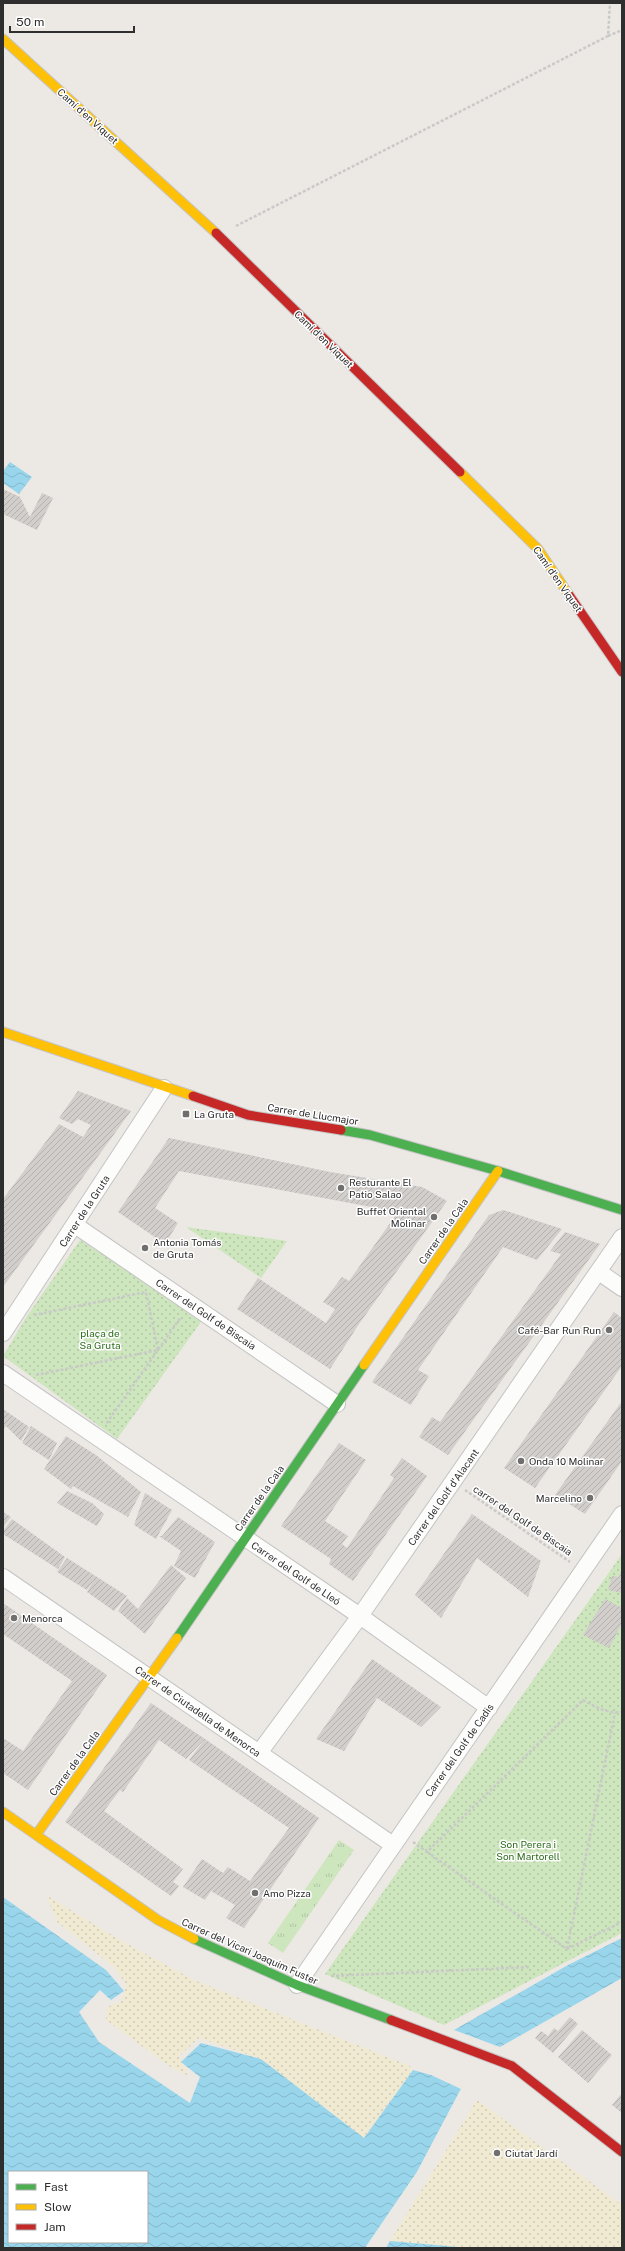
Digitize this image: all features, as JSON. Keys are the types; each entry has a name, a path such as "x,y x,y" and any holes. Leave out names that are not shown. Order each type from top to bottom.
{"street":[{"name":"Camí d'en Viquet","path":"3,39 218,235 538,549 620,667"},
{"name":"Carrer de Llucmajor","path":"3,1032 164,1088 248,1115 370,1135 498,1171 622,1210"},
{"name":"Carrer de la Gruta","path":"3,1333 164,1088"},
{"name":"Carrer de la Cala","path":"36,1835 150,1677 244,1538 498,1171"},
{"name":"Carrer del Golf de Biscaia","path":"75,1225 337,1404"},
{"name":"Carrer del Golf d'Alacant","path":"259,1753 360,1616 622,1237"},
{"path":"599,1272 622,1288"},
{"name":"Carrer del Golf de Lleó","path":"8,1376 360,1616 489,1708"},
{"name":"Carrer del Golf de Cadis","path":"297,1985 622,1514"},
{"name":"Carrer de Ciutadella de Menorca","path":"3,1577 259,1753 397,1840"},
{"name":"Carrer del Vicari Joaquim Fuster","path":"3,1812 158,1920 192,1938 297,1985 512,2066 622,2152"}],"path":[{"path":"608,36 610,3"},
{"path":"218,235 622,30"},
{"path":"12,1319 146,1292 158,1350"},
{"path":"96,1437 191,1304"},
{"path":"8,1376 158,1350"},
{"name":"carrer del Golf de Biscaia","path":"453,1482 583,1571"},
{"path":"427,1852 583,1700 597,1708 615,1713 622,1712"},
{"path":"567,1949 615,1713"},
{"path":"397,1840 427,1852 567,1949"},
{"path":"567,1949 622,1922"},
{"path":"326,1977 530,1968"}],"green space":[{"path":"186,1227 287,1241 261,1278"},
{"name":"plaça de Sa Gruta","path":"80,1240 203,1319 117,1439 3,1356 27,1316"},
{"name":"Son Perera i Son Martorell","path":"622,1554 622,1933 444,2025 325,1974"},
{"path":"339,1840 354,1850 283,1953 268,1943"}],"sand":[{"path":"46,1895 120,1940 194,1980 410,2066 413,2070 364,2138 261,2059 199,2038 179,2056 189,2076 169,2066 106,2020 107,2007 122,2001 126,1984 114,1967 57,1922"},
{"name":"Ciutat Jardí","path":"477,2100 622,2205 622,2248 471,2248 390,2241"}],"water":[{"path":"10,462 32,477 19,494 3,483 3,471"},
{"path":"3,1897 106,1970 124,1991 111,2000 100,1990 79,2012 99,2042 190,2103 200,2077 181,2062 201,2043 261,2059 364,2138 413,2070 431,2075 461,2089 417,2172 365,2248 3,2248"},
{"path":"622,1938 622,1978 500,2047 454,2030 568,1965"},
{"path":"390,2241 470,2248 386,2248"}],"pier":[{"path":"461,2089 463,2090 418,2172 367,2248 365,2248 417,2172"}],"building":[{"path":"3,489 20,497 30,517 42,493 53,498 37,530 3,514"},
{"path":"78,1091 131,1111 3,1287 3,1199 59,1124 83,1137 91,1125 78,1119 72,1124 59,1118"},
{"path":"169,1138 330,1172 422,1187 447,1201 359,1324 330,1369 237,1309 258,1278 326,1323 335,1309 323,1302 342,1277 349,1281 398,1212 179,1171 155,1208 178,1223 165,1244 118,1212"},
{"path":"503,1210 562,1229 537,1260 503,1247 418,1370 429,1376 411,1405 372,1382 489,1215"},
{"path":"565,1232 600,1244 448,1455 419,1437 432,1417 440,1422 561,1254 550,1251"},
{"path":"614,1312 622,1318 622,1366 535,1488 504,1468"},
{"path":"622,1401 622,1461 585,1514 555,1495"},
{"path":"3,1409 29,1427 21,1441 6,1426 3,1430"},
{"path":"31,1426 57,1443 49,1460 22,1443"},
{"path":"66,1436 96,1455 141,1492 128,1517 73,1486 71,1489 44,1469"},
{"path":"339,1443 366,1460 325,1521 348,1536 342,1544 347,1548 394,1478 390,1475 402,1458 427,1476 353,1581 329,1564 331,1559 281,1526"},
{"path":"67,1491 92,1503 104,1514 97,1526 57,1503"},
{"path":"145,1493 172,1510 156,1539 134,1525"},
{"path":"3,1512 11,1517 3,1527"},
{"path":"472,1514 541,1561 528,1597 477,1558 441,1618 415,1595"},
{"path":"178,1517 215,1542 195,1578 174,1566 181,1551 159,1536 162,1536"},
{"path":"12,1519 65,1557 58,1569 3,1534 3,1531"},
{"path":"67,1558 127,1596 114,1611 87,1592 94,1580 87,1590 57,1572"},
{"path":"171,1565 186,1578 145,1634 118,1611 127,1598 138,1609"},
{"path":"622,1567 622,1593 608,1590 612,1576 619,1577"},
{"path":"605,1599 622,1608 622,1623 609,1648 583,1635"},
{"path":"3,1603 107,1675 28,1790 3,1773 3,1738 23,1751 72,1681 3,1634"},
{"path":"372,1659 441,1707 421,1727 377,1698 344,1751 316,1739"},
{"path":"151,1703 205,1739 186,1759 159,1740 123,1792 120,1790 104,1811 183,1869 173,1882 179,1886 171,1896 65,1822"},
{"path":"205,1739 319,1818 244,1928 226,1918 235,1905 211,1891 205,1900 183,1887 202,1859 223,1873 228,1867 250,1881 289,1828 189,1760"},
{"path":"570,2017 578,2024 553,2053 535,2038 541,2031 548,2036 554,2028 558,2031"},
{"path":"582,2030 612,2055 588,2083 558,2057"},
{"path":"622,2093 622,2113 612,2105"}],"traffic: fast":[{"path":"341,1130 370,1135 498,1171 622,1210"},
{"path":"177,1638 364,1365"},
{"path":"194,1939 297,1985 391,2020"}],"traffic: slow":[{"path":"3,39 216,233"},
{"path":"460,472 538,549 569,595"},
{"path":"3,1032 193,1096"},
{"path":"364,1365 498,1171"},
{"path":"36,1835 177,1638"},
{"path":"3,1812 158,1920 194,1939"}],"traffic: jam":[{"path":"216,233 460,472"},
{"path":"569,595 622,672"},
{"path":"193,1096 248,1115 341,1130"},
{"path":"391,2020 512,2066 622,2152"}],"place":[{"name":"La Gruta","path":"186,1114"},
{"name":"Resturante El Patio Salao","path":"341,1188"},
{"name":"Buffet Oriental Molinar","path":"434,1217"},
{"name":"Antonia Tomás de Gruta","path":"145,1248"},
{"name":"Café-Bar Run Run","path":"609,1330"},
{"name":"Onda 10 Molinar","path":"521,1461"},
{"name":"Marcelino","path":"590,1498"},
{"name":"Menorca","path":"14,1618"},
{"name":"Amo Pizza","path":"255,1893"},
{"name":"Ciutat Jardí","path":"497,2153"}]}
